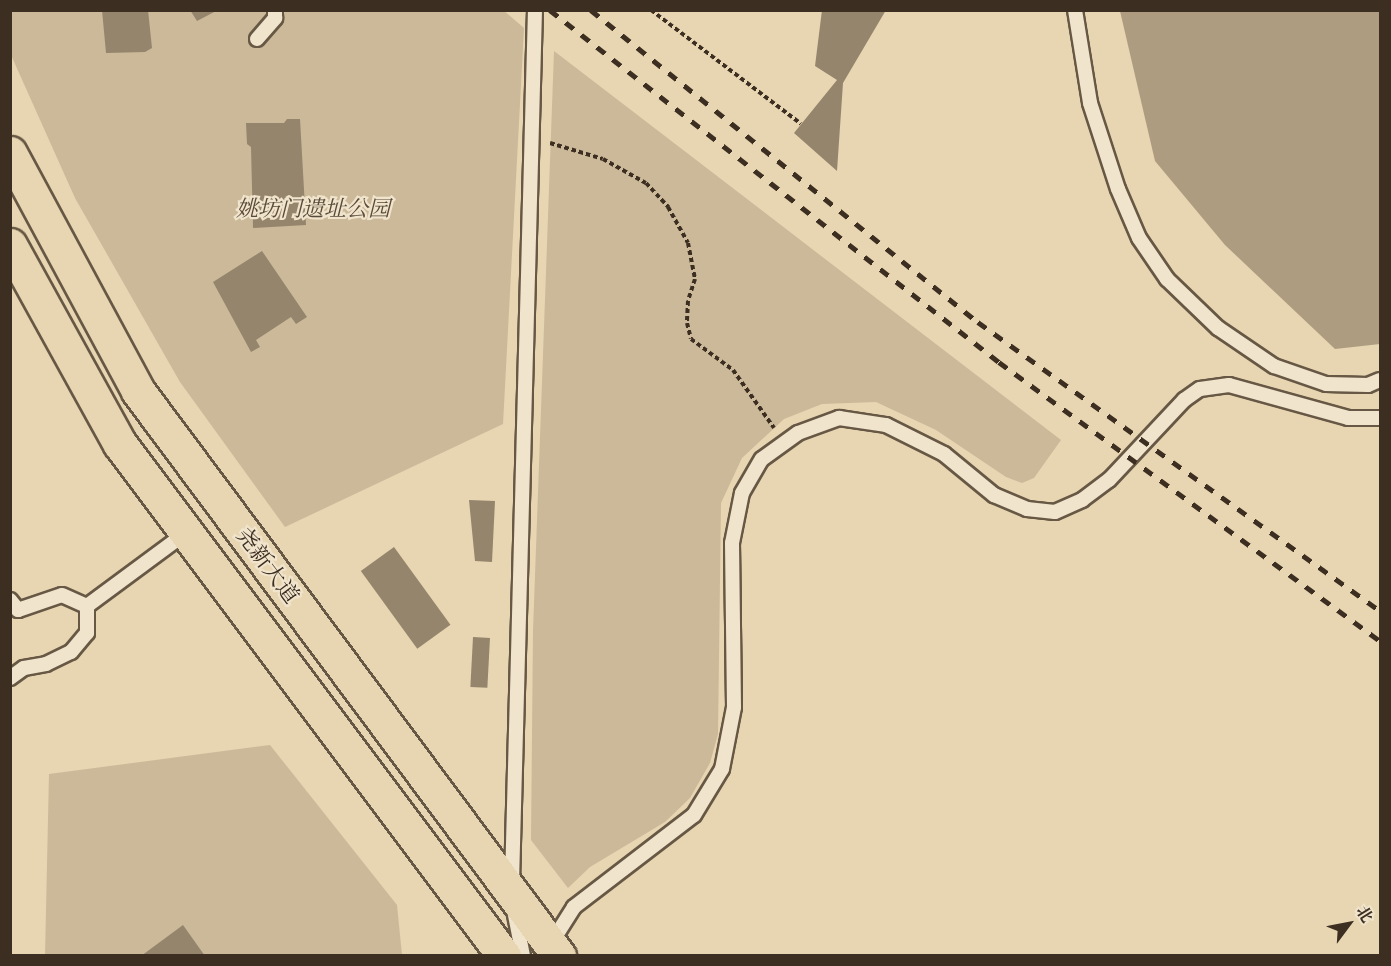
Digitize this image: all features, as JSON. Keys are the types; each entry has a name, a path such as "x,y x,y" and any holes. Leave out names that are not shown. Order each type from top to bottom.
{"main road":[{"name":"尧新大道","path":"10,153 138,392 512,895 544,953"},
{"name":"尧新大道","path":"10,245 120,444 504,956"}],"lane":[{"path":"257,39 275,18 275,10"},
{"path":"512,895 535,10"},
{"path":"1075,10 1090,103 1118,189 1139,238 1167,279 1218,328 1274,366 1326,384 1368,385 1380,380"},
{"path":"544,953 574,907 694,814 722,769 734,707 732,543 742,493 762,459 798,433 839,418 886,425 944,454 994,495 1027,509 1055,512 1082,500 1109,480 1184,400 1200,389 1229,385 1348,418 1380,418"},
{"path":"87,606 187,532"},
{"path":"10,600 18,610 62,595 87,606"},
{"path":"10,678 24,668 46,664 71,652 87,633 87,606"}],"path":[{"path":"651,10 801,124"},
{"path":"531,140 603,159 646,183 668,207 688,243 695,279 687,312 691,339 733,370 785,442"}],"green space":[{"name":"姚坊门遗址公园","path":"503,10 524,28 503,424 285,527 180,382 75,198 11,55 10,11"},
{"path":"554,51 1061,440 1034,478 1022,483 1006,477 936,430 876,402 822,404 784,419 742,458 721,503 718,734 710,763 690,798 665,822 590,867 568,888 531,840 533,631"},
{"path":"270,745 397,905 402,955 45,956 49,774"}],"shaded area":[{"path":"1120,11 1380,11 1380,344 1335,349 1225,245 1155,161"}],"building":[{"path":"102,10 148,10 152,48 145,52 106,53"},
{"path":"190,10 218,10 197,21"},
{"path":"822,10 886,10 843,83 837,171 794,133 837,80 815,66"},
{"path":"287,119 300,119 306,225 253,228 251,147 247,144 246,123 284,123"},
{"path":"262,251 307,317 296,324 291,317 256,340 260,347 251,352 213,282"},
{"path":"469,500 495,501 492,562 475,561"},
{"path":"394,547 450,625 417,649 361,571"},
{"path":"473,637 490,638 487,688 470,687"},
{"path":"183,925 205,956 141,956"}],"railway":[{"path":"550,10 999,362 1380,641"},
{"path":"591,10 978,322 1380,611"}]}
